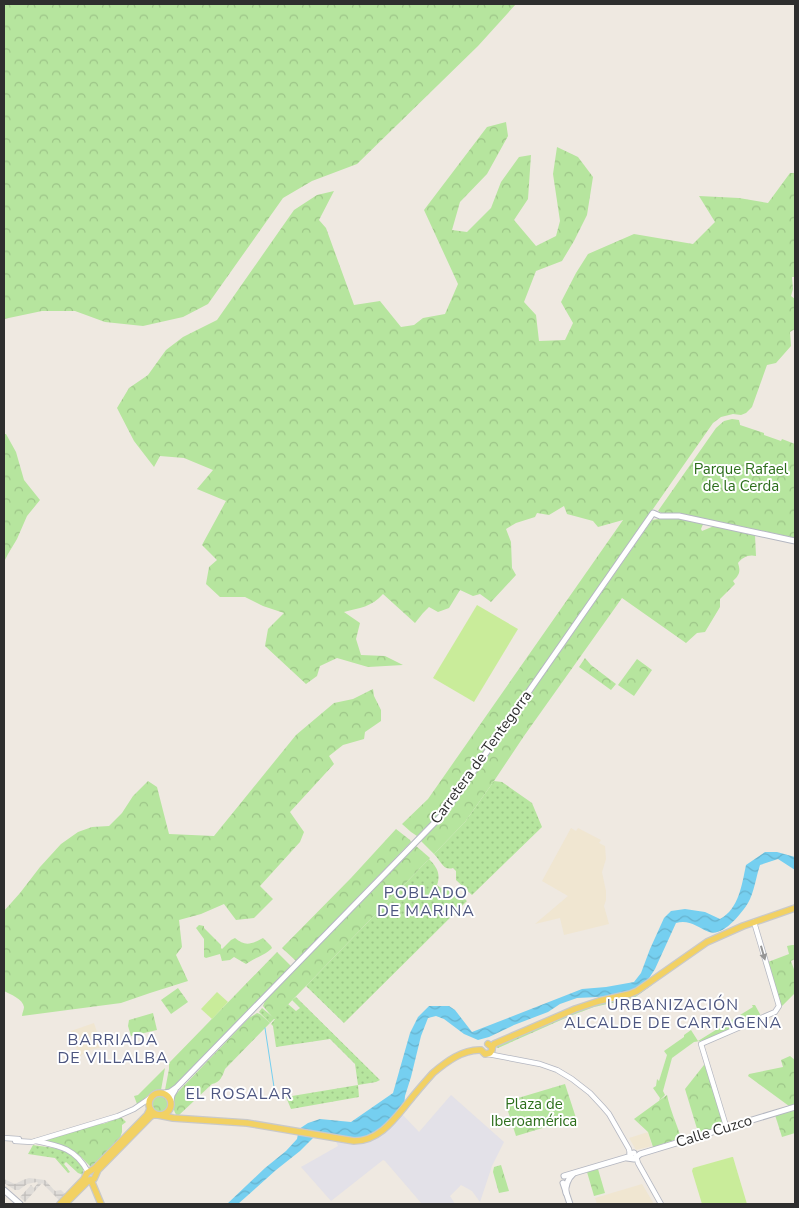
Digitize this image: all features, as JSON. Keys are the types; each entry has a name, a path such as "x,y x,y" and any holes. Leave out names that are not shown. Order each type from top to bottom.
{"main road":[{"name":"Carretera de Tentegorra","path":"171,1100 172,1094 177,1087 445,812 653,513 660,516 679,516 795,541"},
{"path":"60,1204 148,1114 150,1098 154,1094 165,1093 169,1096 171,1108 176,1118 247,1123 354,1141 373,1137 392,1121 444,1061 458,1053 488,1049 575,1008 630,994 640,989 703,944 728,932 755,924 795,908"},
{"path":"431,1075 445,1063 463,1054 488,1049"},
{"name":"Carretera de Tentegorra","path":"165,1093 177,1087"},
{"name":"Calle Cuzco","path":"570,1204 566,1193 566,1180 574,1174 632,1154 795,1107"},
{"path":"65,1204 87,1182 90,1175 98,1170 150,1117 166,1114 171,1108"},
{"path":"150,1109 158,1115 181,1118"},
{"path":"90,1175 101,1204"},
{"path":"4,1190 20,1204"},
{"path":"4,1195 15,1204"}],"street":[{"path":"728,1127 726,1126 701,1044 775,1012 779,1006 755,924"},
{"path":"488,1049 499,1056 546,1066 569,1076 580,1084 609,1114 660,1204"},
{"path":"15,1141 32,1142 44,1140 118,1116 134,1109 150,1098"},
{"path":"134,1109 143,1107 150,1109"},
{"path":"4,1138 34,1141"},
{"path":"4,1138 73,1153"},
{"path":"44,1140 73,1153 82,1160 90,1175"}],"shaded area":[{"path":"571,828 576,831 578,828 601,840 599,843 605,846 606,859 602,872 606,891 604,906 609,924 564,935 560,918 535,924 568,896 542,881"},
{"path":"94,1023 102,1047 87,1051 79,1057 71,1031"},
{"path":"451,1095 504,1142 492,1166 480,1202 472,1191 461,1185 450,1196 455,1204 422,1204 383,1160 331,1201 301,1167 338,1146 336,1141 400,1112 419,1132"},
{"path":"648,1132 652,1146 636,1150 629,1138"},
{"path":"29,1178 45,1180 55,1191 61,1190 65,1194 59,1200 42,1183 25,1202 20,1197 31,1185 34,1188 37,1182 27,1184 19,1190 15,1190 4,1183 4,1179 15,1184"},
{"path":"642,1184 654,1204 597,1204 595,1198"}],"green space":[{"path":"4,4 516,4 478,46 357,164 312,181 283,198 208,304 183,317 143,326 105,322 75,311 42,311 4,319"},
{"path":"506,122 508,136 487,174 460,202 452,230 467,232 491,208 501,182 519,157 531,155 528,199 514,220 536,246 556,236 560,221 553,174 557,147 578,157 593,177 587,215 574,241 562,261 536,271 524,302 536,315 539,341 565,340 573,323 561,302 588,254 634,234 693,244 715,222 699,196 739,198 768,203 790,173 795,173 795,277 792,277 793,289 791,296 795,299 795,329 790,332 791,346 776,363 767,365 752,407 746,413 721,417 713,423 443,810 417,836 402,824 428,799 623,520 598,527 593,521 567,514 564,506 549,515 537,513 535,517 516,523 506,529 511,542 512,568 516,575 491,602 480,594 473,596 460,590 449,608 438,612 429,607 415,623 383,594 370,604 344,612 360,623 356,639 361,655 385,656 403,665 368,667 337,658 320,666 317,676 306,684 265,646 268,629 284,613 245,597 220,597 206,584 209,567 217,560 202,545 226,501 197,489 213,470 184,458 160,456 154,467 134,441 117,408 129,388 148,375 166,350 183,337 217,320 294,210 317,195 334,191 319,220 326,228 354,305 380,301 401,327 414,325 423,318 445,314 458,284 424,210 487,127"},
{"name":"Parque Rafael de la Cerda","path":"739,420 740,425 764,433 764,435 795,444 795,538 684,515 664,514 658,511 716,428 724,421"},
{"path":"4,434 6,434 16,452 24,480 40,500 27,516 4,562"},
{"path":"677,518 703,524 702,531 714,526 755,535 756,556 746,557 738,563 738,575 733,581 735,584 720,599 720,607 705,632 697,633 686,643 622,598 465,822 434,854 421,841 447,814 652,520"},
{"path":"477,605 518,629 474,702 433,678"},
{"path":"585,658 591,665 616,684 611,690 579,667"},
{"path":"637,659 652,670 634,696 618,685"},
{"path":"373,689 374,696 381,710 381,721 365,732 364,739 343,745 329,756 334,764 290,812 304,832 300,842 260,886 273,899 254,918 236,920 224,904 201,914 179,920 182,947 176,955 188,981 121,1003 22,1016 23,1004 16,997 4,991 4,911 61,844 78,832 92,827 109,826 122,813 133,796 148,781 157,787 169,834 214,836 296,735 334,703 353,699"},
{"path":"494,781 502,782 532,803 542,827 472,895 456,880 456,871 453,868 444,867 434,854 465,822"},
{"path":"396,829 411,842 296,961 282,948"},
{"path":"416,846 430,858 274,1019 263,1006 265,1001"},
{"path":"429,859 438,871 437,885 441,888 452,887 467,901 344,1023 306,986"},
{"path":"199,925 204,926 221,945 222,949 235,938 242,943 249,944 263,938 272,948 246,964 234,957 230,960 222,961 220,954 206,958 204,957 204,939 196,928"},
{"path":"795,945 795,959 791,961 795,972 795,993 781,1007 768,962 789,954 787,946"},
{"path":"277,952 291,966 174,1086 165,1090 169,1063"},
{"path":"650,982 652,985 634,998 594,1007 498,1048 495,1045 521,1032"},
{"path":"178,988 188,1002 171,1014 161,1000"},
{"path":"217,992 228,1002 212,1019 201,1009"},
{"path":"296,997 380,1080 358,1085 355,1064 330,1039 276,1047 273,1026 271,1024 275,1019 270,1023 259,1012 262,1008 274,1018 288,1004 296,1011 300,1008 292,1000"},
{"path":"752,1005 755,1005 761,1016 706,1040 694,1042 672,1058 663,1091 665,1095 659,1101 660,1098 653,1088 656,1086 657,1079 659,1081 667,1055 664,1051 691,1030 698,1041 753,1007"},
{"path":"153,1013 157,1030 131,1036 128,1026 129,1020"},
{"path":"257,1013 270,1023 225,1069 219,1080 212,1084 178,1116 173,1103 175,1095 249,1018"},
{"path":"790,1056 795,1060 795,1104 789,1106 748,1076 749,1074 783,1067 781,1060"},
{"path":"704,1065 706,1066 724,1124 699,1133 685,1089"},
{"path":"165,1068 161,1090 154,1091 137,1104 134,1096 138,1095"},
{"name":"Plaza de Iberoamérica","path":"565,1084 576,1118 516,1136 505,1102"},
{"path":"358,1085 359,1097 291,1109 286,1097"},
{"path":"160,1093 168,1096 171,1104 168,1112 160,1115 152,1112 149,1104 152,1096"},
{"path":"667,1095 681,1138 653,1147 648,1132 634,1119"},
{"path":"795,1109 795,1133 782,1137 775,1115"},
{"path":"119,1118 126,1122 122,1125 120,1138 91,1167 72,1150 44,1141 97,1124"},
{"path":"33,1145 55,1148 66,1152 83,1167 83,1175 66,1162 64,1164 70,1172 68,1173 55,1158 28,1154"},
{"path":"733,1157 747,1204 702,1204 692,1171 693,1168"},
{"path":"501,1165 509,1191 499,1193 493,1172 494,1167"},
{"path":"598,1169 605,1193 594,1196 587,1172"}],"water":[{"path":"765,852 777,852 795,857 795,870 778,859 760,865 748,903 731,924 720,931 714,933 693,924 685,922 676,923 655,969 644,986 618,996 577,998 560,1004 548,1012 478,1040 464,1034 444,1019 436,1016 428,1018 421,1036 405,1096 404,1107 392,1121 367,1139 316,1135 238,1204 227,1204 286,1151 297,1139 299,1129 308,1123 320,1119 351,1122 393,1093 410,1033 418,1017 429,1006 449,1006 455,1010 472,1032 582,989 634,982 641,973 664,918 671,911 685,909 705,912 720,919 736,903 746,865"}],"waterway":[{"path":"265,1028 274,1087"}],"district":[{"name":"POBLADO DE MARINA","path":"426,902"},
{"name":"URBANIZACIÓN ALCALDE DE CARTAGENA","path":"673,1014"},
{"name":"BARRIADA DE VILLALBA","path":"113,1049"},
{"name":"EL ROSALAR","path":"239,1094"}]}
